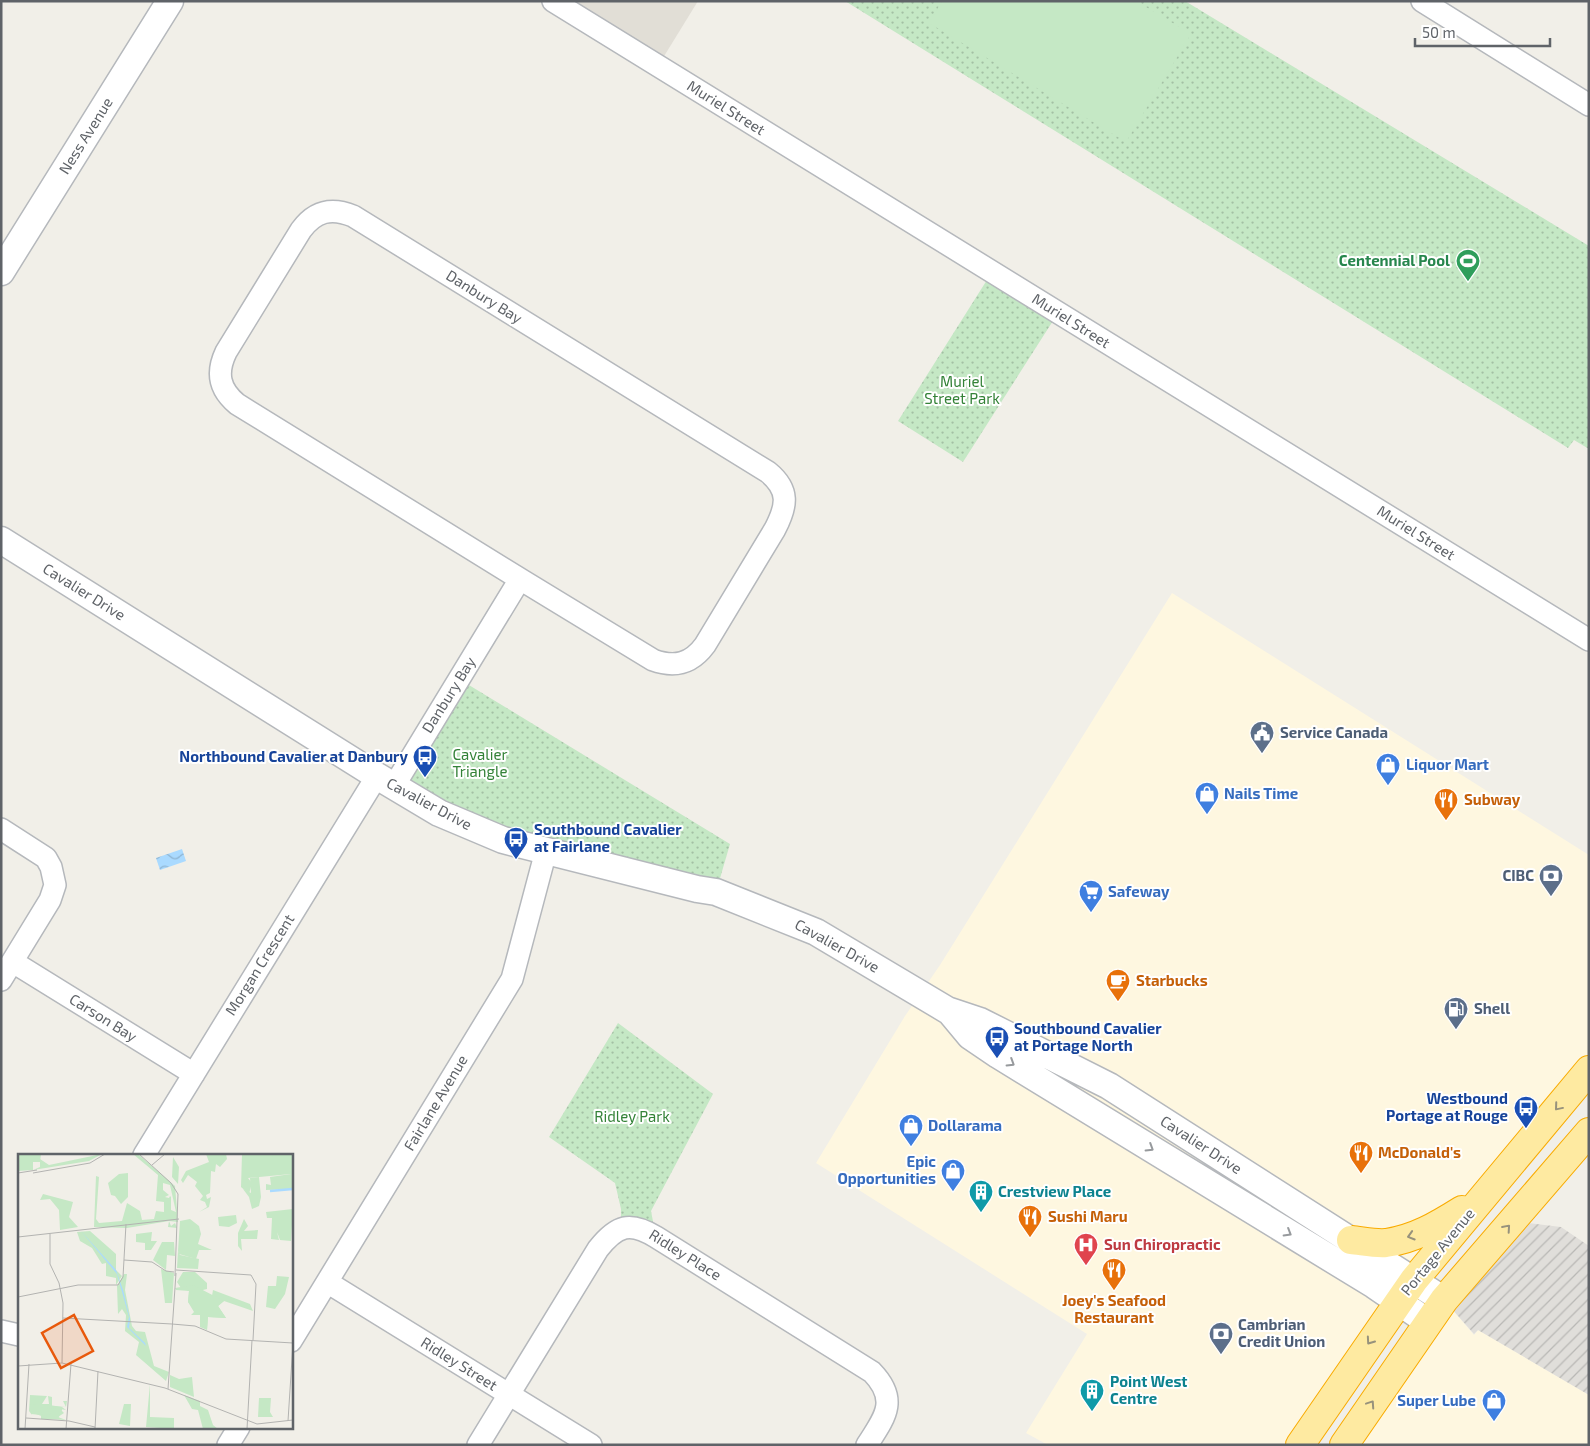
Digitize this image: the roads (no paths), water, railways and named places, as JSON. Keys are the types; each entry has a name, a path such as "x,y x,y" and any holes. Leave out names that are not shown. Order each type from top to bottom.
{"highway":[{"name":"Portage Avenue","path":"1300,1445 1406,1291 1589,1070"},
{"path":"1344,1445 1444,1300 1589,1132"},
{"path":"1351,1240 1385,1243 1406,1238 1430,1230 1484,1196"}],"street":[{"name":"Ness Avenue","path":"1,272 170,1"},
{"name":"Muriel Street","path":"553,1 1589,640"},
{"path":"1422,1 1589,105"},
{"name":"Danbury Bay","path":"335,211 353,216 759,467 781,484 784,493 784,508 775,529 705,645 698,654 683,664 663,664 653,660 520,579 227,396 219,375 220,363 301,230 316,215 335,211"},
{"name":"Cavalier Drive","path":"1,540 439,813 503,840 697,889 716,892 791,920 816,932 948,1010 980,1021 1109,1086 1351,1240 1406,1291 1428,1322"},
{"name":"Danbury Bay","path":"385,781 520,579"},
{"name":"Morgan Crescent","path":"145,1154 194,1074 385,781"},
{"path":"1,829 46,858 54,876 55,885 50,900 1,980"},
{"name":"Fairlane Avenue","path":"292,1338 512,979 546,851"},
{"name":"Carson Bay","path":"13,962 194,1074"},
{"name":"Cavalier Drive","path":"948,1010 970,1036 998,1055 1406,1291 1444,1300"},
{"name":"Ridley Place","path":"478,1445 598,1249 613,1234 631,1226 640,1228 656,1237 872,1372 887,1393 888,1404 883,1418 867,1445"},
{"name":"Ridley Street","path":"327,1282 590,1445"},
{"path":"1,1331 18,1335"},
{"path":"228,1445 238,1428"}],"water":[{"path":"182,849 186,861 160,870 156,858"}],"place":[{"name":"Centennial Pool","path":"1468,282"},
{"name":"Service Canada","path":"1262,754"},
{"name":"Northbound Cavalier at Danbury","path":"425,778"},
{"name":"Liquor Mart","path":"1388,786"},
{"name":"Nails Time","path":"1207,815"},
{"name":"Subway","path":"1446,821"},
{"name":"Southbound Cavalier at Fairlane","path":"516,860"},
{"name":"CIBC","path":"1551,897"},
{"name":"Safeway","path":"1091,913"},
{"name":"Starbucks","path":"1118,1002"},
{"name":"Shell","path":"1456,1030"},
{"name":"Southbound Cavalier at Portage North","path":"997,1059"},
{"name":"Westbound Portage at Rouge","path":"1526,1129"},
{"name":"Dollarama","path":"911,1147"},
{"name":"McDonald's","path":"1361,1174"},
{"name":"Epic Opportunities","path":"953,1192"},
{"name":"Crestview Place","path":"981,1213"},
{"name":"Sushi Maru","path":"1030,1238"},
{"name":"Sun Chiropractic","path":"1086,1266"},
{"name":"Joey's Seafood Restaurant","path":"1114,1291"},
{"name":"Cambrian Credit Union","path":"1221,1355"},
{"name":"Point West Centre","path":"1092,1412"},
{"name":"Super Lube","path":"1494,1422"}],"park label":[{"name":"Muriel Street Park","path":"962,390"},
{"name":"Cavalier Triangle","path":"480,764"},
{"name":"Ridley Park","path":"632,1117"}]}
